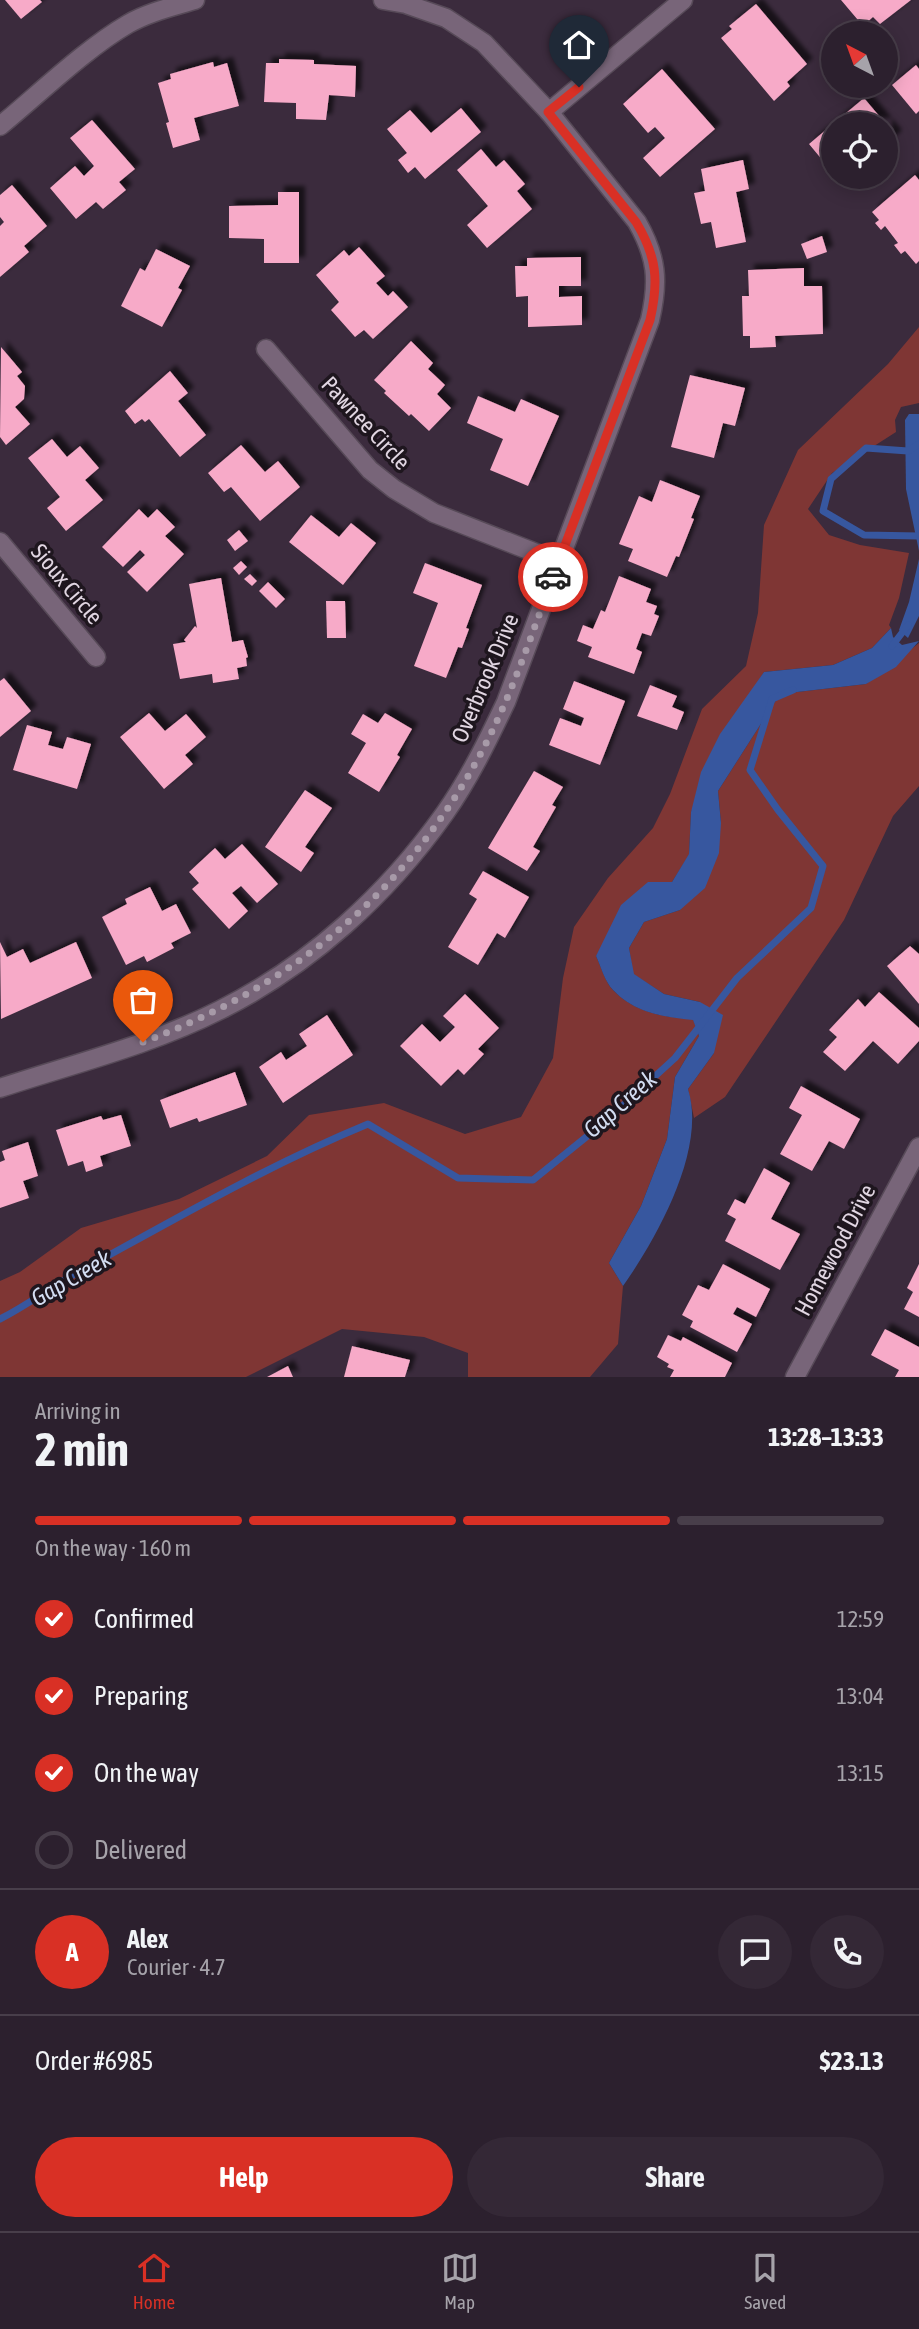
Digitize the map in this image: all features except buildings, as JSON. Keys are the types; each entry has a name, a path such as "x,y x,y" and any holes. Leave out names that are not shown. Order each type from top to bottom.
{"street":[{"path":"0,126 127,24 150,13 195,0"},
{"name":"Overbrook Drive","path":"0,1088 143,1042 219,1010 290,968 332,936 378,894 409,860 446,811 481,753 506,702 650,320 656,295 656,279 647,239 548,112 484,43 460,25 422,8 383,0"},
{"path":"548,112 683,0"},
{"name":"Pawnee Circle","path":"266,349 370,470 394,489 434,513 559,562"},
{"name":"Sioux Circle","path":"0,542 96,657"},
{"name":"Homewood Drive","path":"795,1377 919,1147"}],"shaded area":[{"path":"919,327 919,403 901,407 895,420 896,432 832,473 808,509 829,535 860,545 909,553 899,598 889,625 891,628 872,648 833,665 764,672 746,701 691,812 689,855 672,882 648,883 596,956 608,983 622,998 650,1012 693,1019 699,1036 675,1077 667,1139 641,1206 609,1263 623,1286 618,1344 590,1377 468,1377 468,1353 424,1337 342,1329 246,1377 0,1377 0,1281 20,1272 81,1228 179,1199 267,1156 309,1115 384,1103 465,1134 521,1117 553,1058 563,978 574,927 608,878 653,828 670,794 702,709 746,666 758,613 764,525 798,450 888,364"},
{"path":"919,643 919,786 893,816 844,920 725,1097 694,1118 688,1089 714,1053 700,1002 664,994 633,974 629,948 644,922 680,910 721,823 718,791 780,694 866,684"}],"water":[{"path":"909,414 919,414 919,551 906,489 905,420"},
{"path":"919,559 919,616 908,638 899,630"},
{"path":"891,628 893,637 902,645 919,641 896,667 866,684 780,694 718,791 721,823 719,853 705,888 680,910 644,922 629,948 634,974 664,994 700,1002 723,1015 714,1053 688,1089 692,1113 691,1138 685,1165 664,1218 623,1286 609,1263 641,1206 667,1139 675,1077 699,1036 693,1020 640,1009 622,998 608,983 596,956 621,905 648,882 672,882 689,854 691,812 701,772 720,734 764,672 833,665 872,648"}],"waterway":[{"path":"919,444 908,451 866,448 831,479 823,511 864,535 919,536"},
{"name":"Gap Creek","path":"892,646 908,625"},
{"name":"Gap Creek","path":"0,1319 73,1275 219,1195 368,1124 458,1178 533,1180 606,1121 675,1058 737,978 811,908 823,866 750,770 772,699 793,690"}],"way so far":[{"path":"143,1042 219,1010 290,968 332,936 378,894 409,860 446,811 481,753 506,702 553,577"}],"route":[{"path":"553,577 650,320 656,295 653,259 647,239 548,112 579,87"}]}
